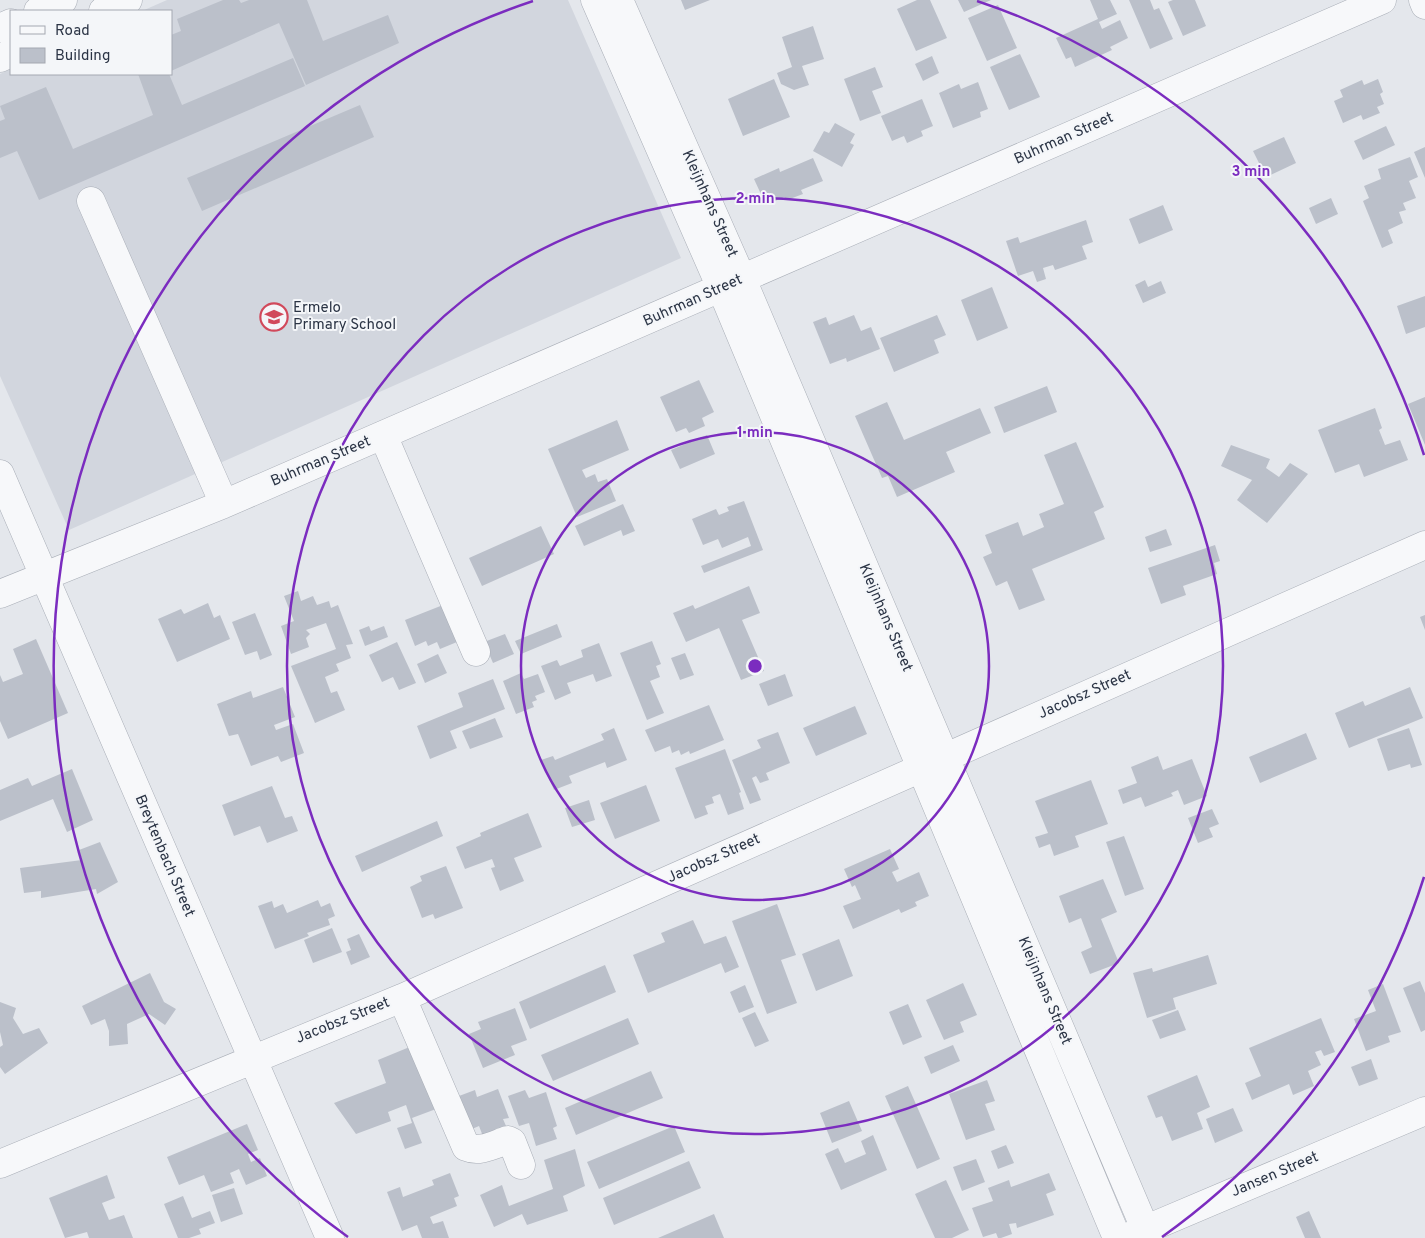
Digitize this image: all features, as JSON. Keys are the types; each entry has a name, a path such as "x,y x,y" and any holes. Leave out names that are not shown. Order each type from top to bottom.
{"street":[{"path":"40,10 63,0"},
{"path":"105,10 128,0"},
{"name":"Kleijnhans Street","path":"595,0 732,284"},
{"name":"Kleijnhans Street","path":"619,0 732,284 933,763 1140,1236"},
{"name":"Buhrman Street","path":"0,594 224,504 1382,0"},
{"path":"1423,0 1425,5"},
{"path":"91,201 224,504"},
{"path":"383,434 476,652"},
{"name":"Breytenbach Street","path":"0,474 251,1059 330,1238"},
{"name":"Jacobsz Street","path":"0,1164 402,998 1425,545"},
{"name":"Kleijnhans Street","path":"933,763 1117,1238"},
{"path":"402,998 466,1147 482,1149 508,1140 512,1142 521,1165"},
{"name":"Jansen Street","path":"1140,1236 1425,1111"}],"shaded area":[{"name":"Ermelo Primary School","path":"167,0 568,0 681,258 69,530 0,376 0,74 10,69 10,75 172,75 172,10 144,10"}],"building":[{"path":"223,0 239,0 241,3 249,0 307,0 323,41 388,15 399,43 306,85 279,23 172,71 172,35 181,31 177,19"},
{"path":"681,0 710,0 685,10"},
{"path":"917,0 930,0 947,38 916,51 897,9"},
{"path":"958,0 991,0 964,12"},
{"path":"1090,0 1110,0 1117,14 1099,22 1102,29 1120,20 1128,38 1110,47 1112,50 1075,67 1071,57 1066,59 1056,38 1098,19"},
{"path":"1129,0 1150,0 1154,10 1159,8 1173,39 1150,49"},
{"path":"1173,0 1195,0 1206,26 1183,36 1168,2"},
{"path":"998,5 1017,48 987,61 968,18"},
{"path":"813,26 824,59 802,66 809,85 794,90 781,84 777,73 792,67 782,37"},
{"path":"1020,54 1040,97 1009,110 990,67"},
{"path":"932,56 939,73 923,81 915,64"},
{"path":"293,58 305,86 39,200 17,151 0,158 0,121 5,119 0,106 46,87 73,149 153,115 138,75 169,75 182,105"},
{"path":"875,67 883,87 872,91 881,113 860,121 844,79"},
{"path":"774,79 790,117 743,136 728,99"},
{"path":"1378,79 1383,92 1380,94 1384,104 1377,107 1380,113 1363,120 1361,115 1343,123 1334,101 1343,97 1340,90 1362,80 1364,85"},
{"path":"978,82 988,109 980,112 981,117 953,128 939,93 959,84 961,89"},
{"path":"922,99 933,126 921,131 923,136 907,143 904,136 892,141 881,116"},
{"path":"360,105 374,137 202,211 187,178"},
{"path":"835,123 855,134 850,143 854,145 842,167 813,151 824,131 829,133"},
{"path":"1386,126 1395,145 1363,160 1354,141"},
{"path":"1284,137 1296,163 1266,177 1253,151"},
{"path":"1425,147 1425,178 1414,152"},
{"path":"1410,157 1418,177 1409,181 1416,198 1403,203 1406,210 1399,212 1403,223 1388,230 1393,243 1382,248 1363,201 1369,198 1364,186 1381,179 1378,169"},
{"path":"813,158 823,181 801,190 803,194 787,200 784,197 766,205 754,179 779,168 780,172"},
{"path":"1331,198 1338,214 1316,224 1309,208"},
{"path":"1163,205 1173,230 1139,244 1129,219"},
{"path":"1086,220 1093,242 1082,246 1087,259 1055,270 1053,265 1043,268 1046,279 1037,282 1033,271 1018,276 1006,241 1018,237 1020,243"},
{"path":"1145,280 1148,287 1161,281 1166,293 1143,303 1135,285"},
{"path":"992,287 1008,328 977,341 961,300"},
{"path":"1425,296 1425,327 1406,334 1397,306"},
{"path":"854,315 861,331 871,327 880,349 847,362 846,358 830,364 813,322 826,317 829,325"},
{"path":"937,315 946,335 934,340 939,353 894,372 880,338"},
{"path":"699,380 714,412 702,418 705,426 689,433 686,428 676,432 660,397"},
{"path":"1047,386 1057,412 1004,433 994,407"},
{"path":"1425,397 1425,445 1408,404"},
{"path":"887,402 904,440 980,408 991,433 946,452 955,472 897,497 888,476 882,478 855,416"},
{"path":"1375,408 1382,428 1379,430 1385,445 1400,440 1408,460 1364,477 1359,464 1335,473 1318,430"},
{"path":"617,420 629,450 582,470 586,478 595,474 598,482 607,479 616,501 577,517 548,449"},
{"path":"707,435 715,454 680,469 671,450"},
{"path":"1076,442 1104,507 1094,512 1105,539 1032,569 1045,600 1019,610 1007,581 996,586 983,557 992,553 985,535 1018,522 1023,536 1044,527 1039,514 1064,504 1044,455"},
{"path":"1231,445 1270,459 1266,468 1279,477 1290,463 1308,474 1267,523 1237,500 1252,480 1221,466"},
{"path":"744,501 763,550 704,573 701,566 751,546 748,537 722,548 718,539 703,545 692,519 716,509 719,515 729,511 727,507"},
{"path":"623,504 635,531 623,536 621,530 584,546 575,526"},
{"path":"541,526 554,554 482,586 469,558"},
{"path":"1166,529 1172,545 1150,552 1145,537"},
{"path":"1215,545 1220,561 1214,563 1217,574 1183,586 1186,595 1161,604 1148,568"},
{"path":"749,586 760,613 742,620 764,671 741,680 719,628 686,642 673,613 693,605 695,609"},
{"path":"298,591 301,601 313,596 317,605 329,601 331,608 338,605 353,644 346,645 351,658 336,664 339,671 325,677 331,693 337,691 345,710 315,723 291,666 336,649 326,623 306,630 310,634 306,638 309,647 291,654 281,626 294,621 284,596"},
{"path":"208,603 214,618 220,615 230,639 177,662 158,619 181,609 184,614"},
{"path":"443,605 457,642 440,649 437,642 428,646 426,641 415,646 405,620"},
{"path":"255,613 272,655 260,660 257,651 245,655 232,622"},
{"path":"1425,615 1425,630 1420,617"},
{"path":"557,624 562,637 521,654 515,641"},
{"path":"369,626 371,631 384,626 388,637 365,646 359,630"},
{"path":"505,634 514,654 493,663 484,642"},
{"path":"36,639 68,713 8,739 0,721 0,675 3,682 23,674 13,649"},
{"path":"652,641 661,664 656,666 660,677 650,681 664,713 647,720 620,653"},
{"path":"397,642 416,683 399,690 393,677 382,682 369,655"},
{"path":"599,643 612,676 596,682 593,674 567,683 571,693 555,700 541,666 557,660 560,666 583,657 581,650"},
{"path":"685,653 694,675 680,680 671,658"},
{"path":"438,654 447,673 425,683 417,664"},
{"path":"521,673 524,679 538,674 545,692 535,696 537,700 532,702 534,707 516,714 503,681"},
{"path":"785,674 793,696 768,706 759,684"},
{"path":"493,679 505,709 450,731 457,748 430,759 417,726 463,707 458,693"},
{"path":"283,687 295,717 274,725 276,730 293,724 304,753 281,762 278,756 251,766 238,734 229,736 217,704 251,691 253,698"},
{"path":"1410,687 1423,718 1349,748 1335,713 1363,701 1365,706"},
{"path":"709,705 724,740 690,754 689,751 681,755 679,750 672,753 670,746 655,752 645,730"},
{"path":"855,706 867,734 816,756 803,728"},
{"path":"495,718 503,737 470,749 462,731"},
{"path":"614,728 627,760 607,768 605,762 569,776 572,783 554,790 541,760 553,756 555,760 604,740 601,734"},
{"path":"1409,728 1422,765 1411,768 1410,764 1388,771 1377,739"},
{"path":"778,732 790,763 766,773 769,780 760,783 756,776 752,778 761,800 750,804 732,760 761,748 757,740"},
{"path":"1306,733 1317,759 1260,783 1249,757"},
{"path":"725,749 741,792 739,793 744,809 728,815 720,794 712,797 714,803 705,806 708,814 695,819 675,768"},
{"path":"1158,756 1163,770 1192,759 1207,796 1184,805 1178,790 1171,793 1173,796 1145,807 1141,797 1123,804 1118,790 1137,783 1131,767"},
{"path":"72,769 93,820 67,832 53,799 0,821 0,790 28,778 32,786"},
{"path":"1091,780 1108,824 1075,836 1079,847 1054,856 1050,844 1039,848 1035,837 1048,833 1035,801"},
{"path":"646,785 660,821 615,839 600,803"},
{"path":"272,786 285,818 292,816 298,831 267,843 260,826 234,836 222,805"},
{"path":"589,800 595,820 572,827 565,808"},
{"path":"1212,809 1219,824 1209,828 1213,837 1198,843 1188,818"},
{"path":"528,813 542,847 514,858 524,881 500,891 491,868 495,867 492,859 465,869 456,847 481,836 480,833"},
{"path":"437,821 443,836 362,872 355,856"},
{"path":"1124,836 1144,889 1125,896 1106,842"},
{"path":"100,842 118,882 97,894 96,889 41,898 41,891 24,893 20,868 82,860 79,850"},
{"path":"890,849 899,869 892,872 897,882 919,872 929,896 915,902 917,906 901,913 899,909 853,929 843,906 861,899 855,885 852,887 844,869"},
{"path":"446,866 463,908 435,919 433,914 422,918 410,887 422,881 420,876"},
{"path":"1103,879 1117,912 1101,919 1119,963 1090,974 1081,952 1092,947 1081,918 1069,923 1059,896"},
{"path":"318,900 321,907 330,903 335,916 328,919 330,925 307,933 309,936 275,949 258,906 272,901 274,908 283,904 287,913"},
{"path":"777,904 796,955 781,960 797,1003 767,1014 732,921"},
{"path":"693,920 704,944 726,936 739,967 725,973 721,963 648,993 633,955 665,942 661,933"},
{"path":"332,928 342,952 313,963 304,940"},
{"path":"359,934 370,957 351,965 346,952 351,950 347,939"},
{"path":"839,939 853,976 816,991 802,954"},
{"path":"1208,955 1217,984 1173,998 1176,1009 1147,1018 1133,973 1152,968 1153,972"},
{"path":"605,965 616,992 530,1029 519,1002"},
{"path":"150,973 164,1002 176,1009 165,1025 149,1014 127,1024 128,1044 109,1046 109,1031 105,1019 91,1025 82,1006"},
{"path":"1420,981 1425,993 1425,1030 1421,1032 1403,988"},
{"path":"963,983 977,1015 960,1022 964,1032 944,1040 926,1000"},
{"path":"1383,984 1401,1032 1388,1036 1390,1042 1366,1051 1354,1019 1376,1011 1368,990"},
{"path":"745,985 754,1007 739,1013 730,992"},
{"path":"0,1002 16,1008 13,1018 23,1034 39,1028 48,1043 5,1074 0,1067 0,1047 3,1045 0,1032"},
{"path":"908,1004 922,1037 903,1045 889,1012"},
{"path":"515,1008 527,1040 511,1046 515,1055 483,1068 469,1034 481,1029 478,1022"},
{"path":"1178,1010 1186,1030 1160,1039 1152,1020"},
{"path":"755,1012 769,1041 755,1047 742,1018"},
{"path":"628,1018 639,1044 553,1081 541,1055"},
{"path":"1321,1018 1335,1052 1324,1056 1321,1050 1315,1052 1321,1065 1308,1071 1314,1086 1293,1095 1289,1084 1252,1100 1245,1083 1261,1076 1249,1048"},
{"path":"953,1045 960,1061 931,1074 924,1057"},
{"path":"412,1046 436,1109 412,1118 422,1143 405,1149 397,1128 412,1123 406,1105 388,1112 391,1121 356,1134 334,1103 386,1083 378,1060"},
{"path":"1371,1059 1378,1079 1359,1086 1351,1067"},
{"path":"651,1071 663,1098 576,1135 565,1108"},
{"path":"1197,1075 1210,1107 1197,1113 1203,1129 1172,1141 1162,1116 1156,1118 1147,1096"},
{"path":"987,1080 995,1101 985,1104 995,1130 966,1140 949,1094"},
{"path":"908,1086 940,1159 917,1169 885,1096"},
{"path":"498,1089 509,1118 503,1119 506,1126 501,1128 486,1144 479,1126 472,1129 459,1096 475,1090 477,1097"},
{"path":"525,1090 529,1098 546,1092 557,1126 553,1128 557,1139 536,1146 529,1123 519,1126 508,1096"},
{"path":"849,1101 862,1131 832,1143 820,1113"},
{"path":"1233,1108 1243,1131 1215,1143 1206,1119"},
{"path":"247,1124 258,1150 248,1154 251,1162 260,1158 267,1176 246,1185 239,1169 230,1173 234,1183 211,1192 204,1175 179,1185 167,1157"},
{"path":"674,1126 685,1152 599,1189 587,1162"},
{"path":"873,1135 887,1170 841,1190 825,1154 838,1148 845,1163 866,1154 861,1141"},
{"path":"1006,1145 1014,1163 998,1169 991,1151"},
{"path":"575,1149 585,1186 563,1196 568,1211 527,1225 522,1214 494,1227 480,1195 502,1185 509,1206 553,1189 544,1160"},
{"path":"976,1159 985,1182 962,1191 953,1167"},
{"path":"689,1161 701,1188 614,1225 603,1198"},
{"path":"450,1173 459,1196 454,1198 457,1206 430,1217 433,1224 443,1221 449,1238 422,1238 417,1225 402,1231 387,1192 400,1187 403,1197 434,1185 432,1180"},
{"path":"1049,1173 1056,1190 1046,1194 1054,1215 1017,1228 1016,1223 1009,1224 1012,1234 1001,1238 998,1238 996,1233 983,1237 972,1208 993,1201 988,1188 1009,1180 1011,1187"},
{"path":"107,1175 115,1198 102,1203 109,1220 124,1215 133,1238 89,1238 87,1232 65,1238 49,1198"},
{"path":"946,1180 969,1230 952,1238 935,1238 915,1194"},
{"path":"234,1188 243,1214 221,1222 212,1195"},
{"path":"183,1196 192,1218 210,1211 215,1223 199,1229 201,1234 189,1238 178,1238 164,1204"},
{"path":"1309,1211 1321,1238 1305,1238 1296,1217"},
{"path":"714,1214 724,1238 658,1238"}],"place":[{"name":"Ermelo Primary School","path":"274,317"}]}
